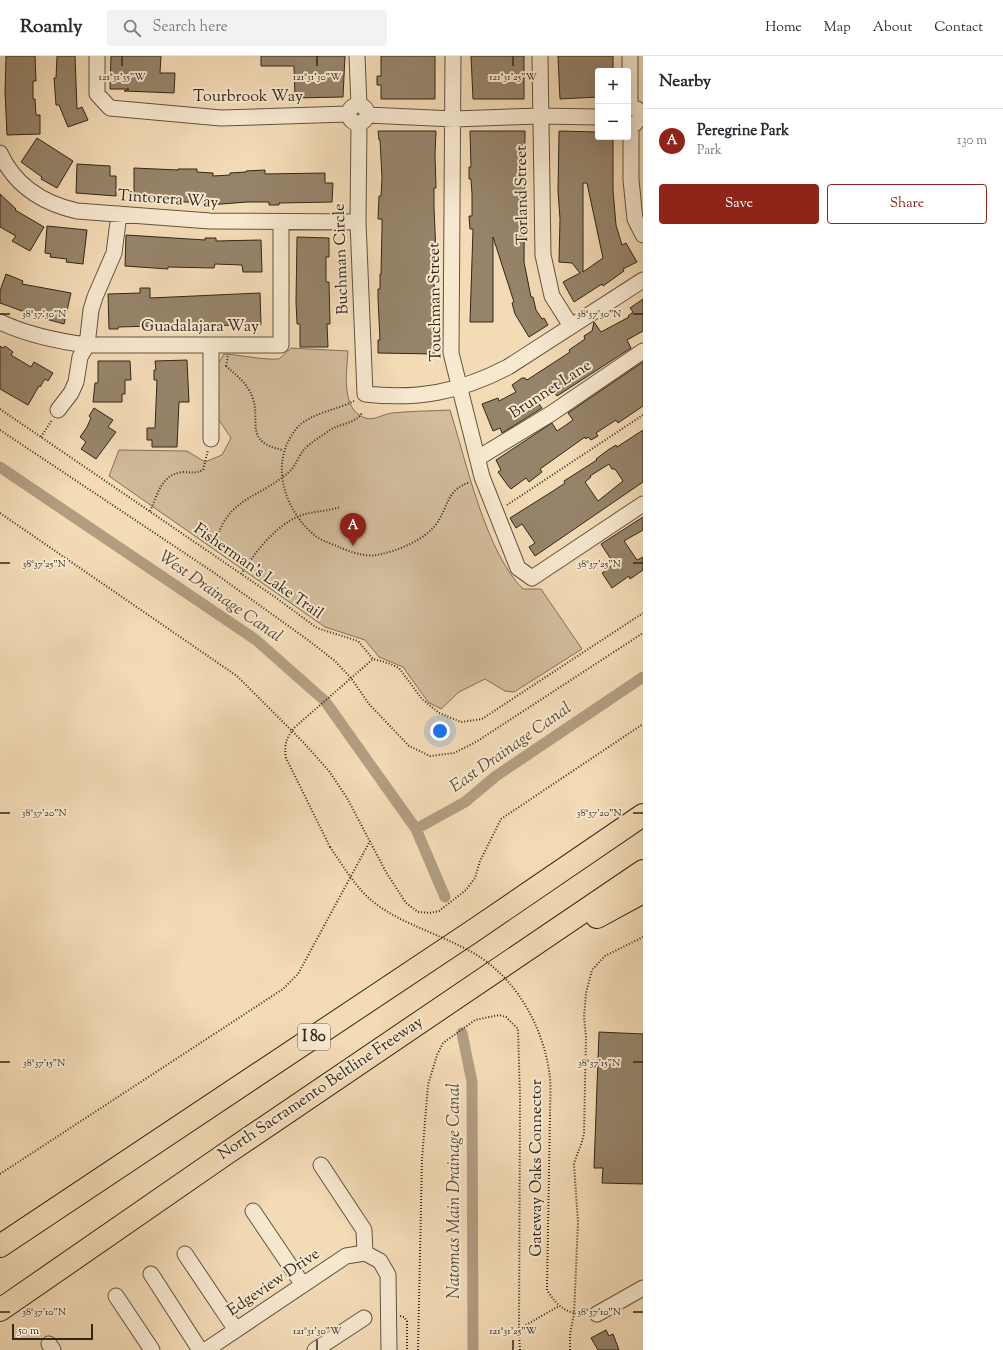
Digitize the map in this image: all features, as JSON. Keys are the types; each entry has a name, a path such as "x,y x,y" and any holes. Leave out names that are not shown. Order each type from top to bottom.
{"highway":[{"name":"I 80","path":"0,1246 470,933 638,818"},
{"name":"North Sacramento Beltline Freeway","path":"0,1310 643,871"},
{"path":"467,990 643,892"}],"street":[{"name":"Tourbrook Way","path":"96,56 96,94 110,108 221,118 358,115 454,119 540,116 595,117"},
{"name":"Buchman Circle","path":"357,56 358,222 365,394"},
{"name":"Touchman Street","path":"453,56 454,119 451,354 482,476 518,568 532,578 643,504"},
{"name":"Torland Street","path":"540,56 543,255 552,296 571,326"},
{"path":"630,56 633,116 631,180 635,219 643,235"},
{"name":"Tintorera Way","path":"0,153 10,172 22,184 44,200 60,207 76,211 210,221 358,222"},
{"path":"58,410 71,393 78,372 80,357 86,345 91,310 95,296 114,253 118,214"},
{"name":"Guadalajara Way","path":"0,322 33,335 60,342 86,345 281,345 281,222"},
{"path":"365,394 410,396 433,394 459,388 488,378 508,367 643,280"},
{"path":"211,345 211,439"},
{"name":"Brunnet Lane","path":"478,458 552,413 643,352"},
{"path":"322,1165 364,1230 365,1253 380,1261 388,1275 389,1350"},
{"path":"253,1211 303,1285"},
{"name":"Edgeview Drive","path":"206,1350 346,1256 365,1253"},
{"path":"185,1254 236,1330"},
{"path":"151,1274 200,1350"},
{"path":"597,1314 643,1288"},
{"path":"116,1296 152,1350"},
{"path":"315,1350 330,1345 364,1318"}],"path":[{"path":"226,366 246,385 253,398 254,426 258,436 265,444 273,448 283,450"},
{"path":"365,394 348,404 319,414 298,427 283,450 282,478 286,495 298,517 318,537 350,552 376,555 415,542 438,521 449,497 460,486 482,476"},
{"name":"Fisherman’s Lake Trail","path":"0,409 150,511 317,628 358,641 373,659"},
{"path":"41,437 58,410"},
{"path":"217,538 220,525 227,514 235,507 282,478 291,470 304,450 332,429 357,420 362,414"},
{"path":"501,509 643,415"},
{"path":"0,430 213,572 308,640 335,661 351,678 369,704 409,746 430,756 454,753 476,742 643,633"},
{"path":"150,511 164,480 171,474 184,472 196,473 203,470 211,439"},
{"path":"241,574 258,549 273,534 298,517 340,507"},
{"path":"0,513 237,676 292,730 329,771 347,798 386,872 406,903 418,912 430,913 439,910 466,890 475,878 480,862 501,818 643,724"},
{"path":"373,659 399,668 422,699 439,713 461,722 472,721 482,719 511,701 643,613"},
{"name":"Gateway Oaks Connector","path":"373,659 294,727 284,745 286,758 330,848 355,882 376,904 407,922 466,949 486,960 510,984 527,1006 542,1040 550,1078 547,1290 556,1304 574,1314 597,1314"},
{"path":"0,1174 283,989 298,974 370,841"},
{"path":"570,1350 570,1334 574,1314 578,1222 574,1164 576,1155 582,1146 584,1133 586,1037 584,1017 586,994 592,970 605,956 643,937"},
{"path":"418,1350 422,1159 428,1085 437,1056 444,1043 475,1020 492,1015 506,1017 518,1029 520,1098 520,1350"},
{"path":"519,1335 526,1326 560,1306"},
{"path":"389,1315 402,1316 407,1321 407,1350"}],"shaded area":[{"path":"291,348 348,351 346,379 348,398 352,407 357,413 365,418 375,418 392,413 450,410 470,480 498,553 510,573 523,589 541,589 582,649 514,692 505,691 485,679 459,692 441,709 428,702 403,667 379,657 365,640 325,627 109,476 119,450 187,451 205,462 222,455 231,438 217,417 217,366 224,354 265,359 279,359"}],"building":[{"path":"6,56 35,56 36,81 33,81 33,99 35,99 36,115 40,115 40,134 7,135 5,92"},
{"path":"57,56 75,56 77,109 82,107 88,120 68,127 59,105 56,105 54,78 56,78"},
{"path":"111,56 161,56 160,73 175,73 174,93 110,89"},
{"path":"261,56 345,56 343,97 295,98 294,66 261,66"},
{"path":"381,56 435,56 435,99 381,99 381,85 377,85 377,76 381,76"},
{"path":"471,56 524,56 524,99 473,99"},
{"path":"558,56 613,56 613,68 595,68 595,97 560,99"},
{"path":"378,131 436,131 436,188 434,188 436,254 434,288 436,288 436,302 434,302 435,354 378,353 378,340 380,340 378,289 380,289 381,274 382,219 378,219 379,196 381,196 382,178 380,140"},
{"path":"470,131 525,131 524,262 531,297 533,297 536,310 542,319 544,318 548,325 529,337 515,314 512,303 514,302 493,237 493,322 470,322 473,229 470,229 469,216 472,216 471,179 469,179 469,167 471,167"},
{"path":"559,131 595,132 595,140 613,140 613,190 616,225 622,245 626,243 637,262 623,269 624,271 603,286 602,284 574,302 563,282 580,273 572,263 559,262 560,219 558,191","holes":["583,183 587,183 603,258 583,272"]},
{"path":"37,138 73,161 57,188 41,179 42,177 21,162"},
{"path":"77,164 110,166 110,176 116,176 116,196 76,193"},
{"path":"134,168 178,170 197,169 197,172 213,173 213,176 265,170 265,174 325,173 325,183 333,183 332,202 279,203 279,205 269,205 269,202 247,202 209,205 209,202 165,202 165,199 134,197"},
{"path":"0,194 16,209 15,210 44,227 30,251 12,241 16,236 0,227"},
{"path":"47,226 87,230 83,264 66,262 67,259 50,257 51,254 45,253"},
{"path":"126,235 205,240 205,238 216,238 216,241 261,240 262,272 243,272 242,265 215,264 214,268 168,267 168,269 125,266"},
{"path":"297,237 329,238 329,257 326,257 326,282 329,282 330,324 327,324 328,347 300,347 300,324 297,324 296,302"},
{"path":"6,274 23,281 22,284 71,293 64,324 46,319 46,317 22,313 22,311 0,303 0,291"},
{"path":"140,288 150,288 150,298 260,293 261,325 154,326 118,327 118,329 109,329 108,294 140,293"},
{"path":"643,299 643,331 627,340 631,348 557,396 553,391 537,401 542,408 502,433 500,428 493,431 482,404 498,398 499,401 516,392 512,385 522,378 527,380 570,352 569,350 585,339 584,336 592,331 594,322 601,332 629,317 628,316 633,312 630,308"},
{"path":"0,346 3,348 5,346 13,352 11,355 31,367 34,362 53,373 48,381 45,379 40,387 39,386 28,405 0,389"},
{"path":"187,360 189,402 179,402 177,447 152,447 152,440 147,440 147,428 155,428 157,380 154,380 154,370 156,370 155,361"},
{"path":"98,361 130,361 131,380 125,380 125,394 122,394 122,402 93,402 95,383 98,383"},
{"path":"643,362 643,406 618,423 616,420 596,433 598,436 591,440 588,437 586,439 585,437 540,469 542,472 529,482 526,478 511,489 509,487 498,472 501,470 496,460 552,423 557,431 566,425 573,420 568,413"},
{"path":"94,408 113,420 108,427 116,432 96,459 81,449 86,442 80,437 87,427 91,418 89,416"},
{"path":"643,430 643,482 535,556 529,547 535,543 522,524 516,528 510,518 565,483 564,481 597,460 596,459 608,450 616,445 617,447","holes":["609,464 612,469 615,469 623,481 598,501 585,482 591,477 590,476"]},
{"path":"643,517 643,530 624,541 637,560 643,557 643,570 630,579 629,576 612,588 602,573 614,564 601,544"},
{"path":"599,1032 643,1034 643,1184 602,1183 603,1168 594,1168"},
{"path":"606,1330 609,1336 613,1334 619,1350 598,1350 591,1338"}],"waterway":[{"name":"West Drainage Canal","path":"0,467 256,640 325,701 416,829 445,897"},
{"name":"East Drainage Canal","path":"416,829 465,802 496,776 643,677"},
{"name":"Natomas Main Drainage Canal","path":"462,1033 472,1082 473,1350"}],"place":[{"name":"Peregrine Park","path":"353,546"}]}
